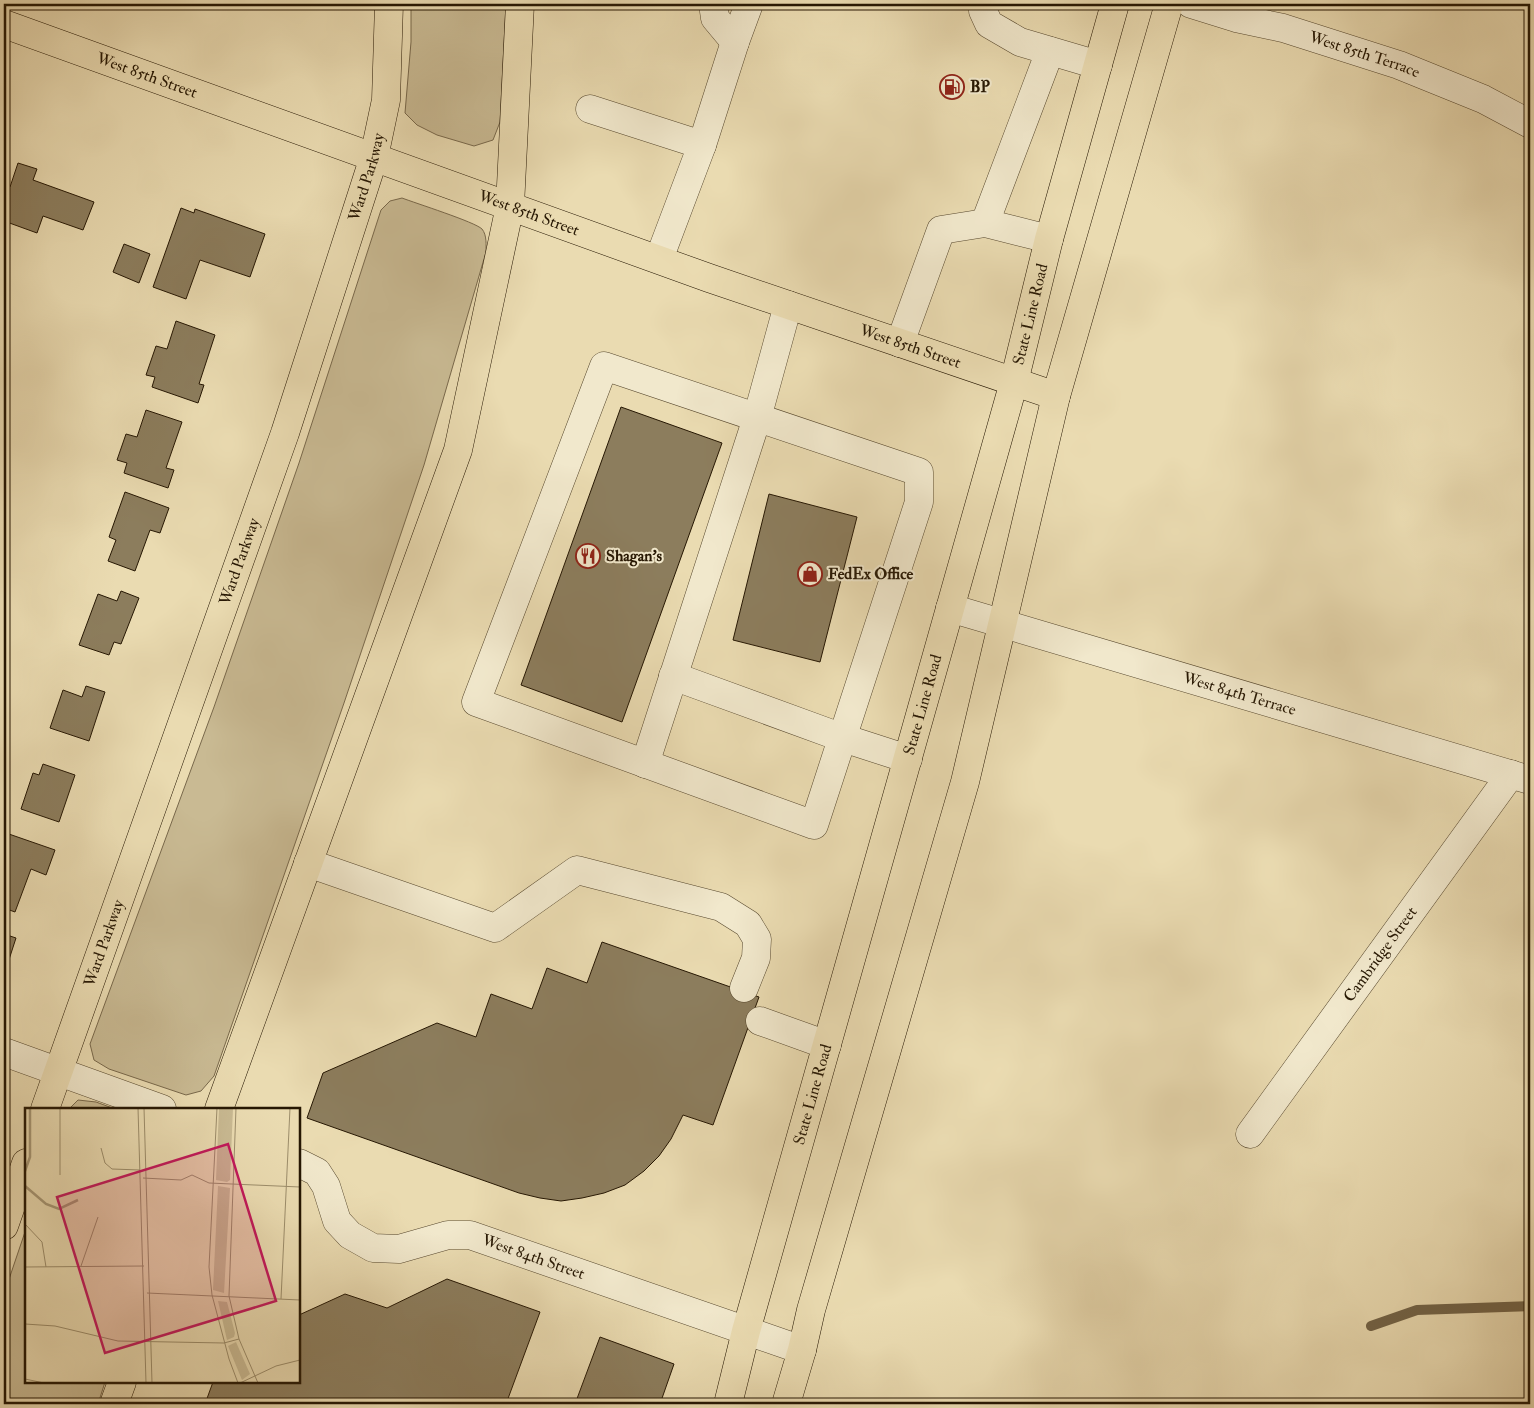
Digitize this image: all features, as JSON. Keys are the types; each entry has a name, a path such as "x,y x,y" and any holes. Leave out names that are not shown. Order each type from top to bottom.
{"main road":[{"name":"Ward Parkway","path":"46,1108 285,433 374,157 386,100 389,4"},
{"path":"219,1108 458,450 510,206 520,4"},
{"name":"State Line Road","path":"728,1404 746,1331 1014,382 1049,239 1115,4"},
{"path":"786,1404 802,1350 811,1310 965,782 1056,396 1169,4"},
{"name":"West 85th Street","path":"4,24 788,305 1056,396"},
{"path":"4,1226 25,1166"},
{"path":"114,1404 122,1383"}],"street":[{"path":"713,4 715,18 735,42"},
{"path":"659,259 702,144 749,4"},
{"path":"985,4 982,11 990,24 1020,42 1098,64"},
{"name":"West 85th Terrace","path":"1191,4 1236,18 1283,28 1399,66 1484,99 1530,124"},
{"path":"985,223 1050,51"},
{"path":"590,109 702,144"},
{"path":"900,343 941,230 985,223 1049,239"},
{"path":"645,764 757,418 788,305"},
{"path":"604,366 757,418 919,472 919,502 814,825 476,702 604,366"},
{"name":"West 84th Terrace","path":"950,608 1521,777"},
{"path":"673,676 843,738 908,759"},
{"name":"Cambridge Street","path":"1250,1134 1521,777"},
{"path":"308,862 496,928 577,870 721,907 748,924 758,939 756,958 744,988"},
{"path":"760,1021 827,1045"},
{"path":"4,1052 159,1108"},
{"name":"West 84th Street","path":"300,1164 317,1172 326,1186 337,1221 350,1235 373,1248 399,1249 448,1235 470,1235 802,1350"}],"shaded area":[{"path":"411,4 506,4 500,122 493,140 474,146 437,135 417,125 405,113 411,42"},
{"path":"402,198 457,217 482,229 484,231 486,252 424,465 344,703 214,1076 201,1091 186,1095 109,1069 94,1060 90,1044 214,707 299,463 381,210 390,201"},
{"path":"78,1100 96,1102 112,1108 70,1108"},
{"path":"25,1232 25,1383 105,1383 98,1404 4,1404 4,1294"}],"building":[{"path":"18,163 37,169 33,180 94,202 83,230 43,216 37,233 4,221 4,185 10,187"},
{"path":"181,208 194,213 195,209 265,234 250,277 200,260 186,299 153,287"},
{"path":"124,244 150,254 139,283 113,272"},
{"path":"176,321 215,335 199,384 204,385 198,403 152,387 155,377 146,375 156,346 167,349"},
{"path":"621,407 722,443 622,722 521,685"},
{"path":"146,410 182,422 166,468 174,470 168,488 124,473 127,463 117,460 126,434 137,437"},
{"path":"125,492 169,508 160,533 150,530 135,571 108,561 116,540 109,537"},
{"path":"769,494 857,517 820,662 733,640"},
{"path":"121,591 139,598 121,644 114,642 109,655 79,645 98,594 117,601"},
{"path":"86,686 105,692 89,741 50,728 63,690 82,697"},
{"path":"43,764 75,775 59,822 21,809 33,773 39,775"},
{"path":"6,833 55,850 46,875 31,869 15,912 4,908 4,840"},
{"path":"4,934 16,938 4,975"},
{"path":"602,942 759,997 713,1125 683,1115 671,1139 659,1156 644,1171 625,1185 604,1193 582,1198 561,1201 540,1198 519,1193 307,1118 323,1073 437,1023 476,1037 491,994 532,1009 547,968 587,983"},
{"path":"447,1279 540,1312 506,1404 205,1404 213,1383 300,1383 300,1315 345,1294 387,1308"},
{"path":"600,1337 674,1364 660,1404 575,1404"}],"waterway":[{"path":"1371,1326 1417,1310 1530,1306"}],"place":[{"name":"BP","path":"952,87"},
{"name":"Shagan's","path":"588,556"},
{"name":"FedEx Office","path":"810,574"}]}
